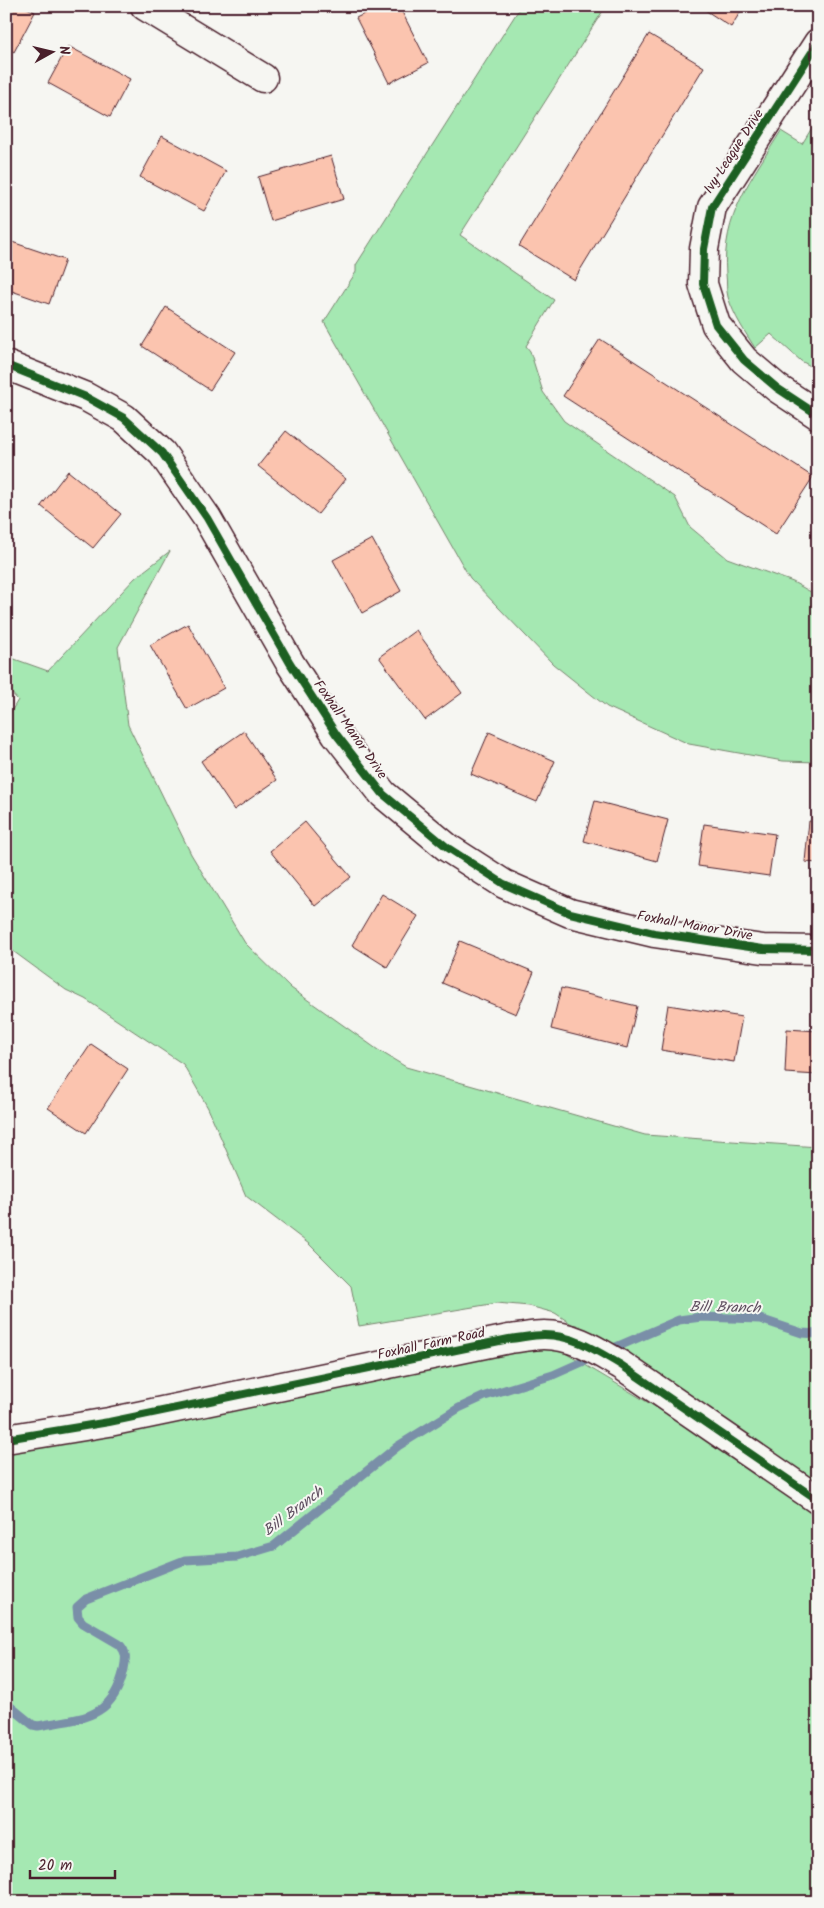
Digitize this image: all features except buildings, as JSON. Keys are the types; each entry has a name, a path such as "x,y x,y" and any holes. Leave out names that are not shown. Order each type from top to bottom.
{"street":[{"path":"145,6 263,78"},
{"name":"Ivy League Drive","path":"818,43 712,207 704,249 703,284 716,325 744,360 777,388 818,415"},
{"name":"Foxhall Manor Drive","path":"6,365 86,397 124,418 162,453 207,518 290,663 336,734 383,794 448,848 504,884 570,912 654,933 762,949 818,950"},
{"name":"Foxhall Farm Road","path":"6,1439 108,1422 509,1339 543,1335 567,1337 587,1345 621,1365 818,1500"}],"green space":[{"path":"521,6 606,6 460,235 554,300 526,346 530,351 543,392 564,421 675,497 690,527 727,558 793,582 818,596 818,762 783,761 689,744 607,707 553,664 470,578 324,322 356,272 356,265"},
{"path":"818,118 818,370 801,361 771,334 755,348 730,304 727,289 726,253 728,234 741,198 781,131 802,144"},
{"path":"170,551 118,647 128,725 191,854 245,943 291,988 378,1050 406,1067 645,1135 818,1147 818,1487 555,1313 529,1306 497,1303 359,1326 351,1286 309,1244 246,1196 208,1108 183,1064 85,999 66,990 6,946 6,720 18,700 6,687 6,656 48,671 135,578"},
{"path":"533,1346 560,1350 711,1440 818,1514 818,1902 6,1902 6,1447"}],"waterway":[{"name":"Bill Branch","path":"607,1351 679,1320 701,1317 760,1319 802,1333 818,1334"},
{"name":"Bill Branch","path":"6,1703 33,1725 38,1726 68,1721 93,1714 112,1698 119,1686 124,1669 125,1656 119,1644 83,1623 78,1617 77,1607 86,1599 185,1560 237,1557 274,1546 398,1446 459,1408 485,1396 553,1375 589,1359"}],"cycle path":[{"path":"818,43 712,207 704,249 703,284 716,325 744,360 777,388 818,415"},
{"path":"6,365 86,397 124,418 162,453 207,518 290,663 336,734 383,794 448,848 504,884 570,913 654,933 763,949 818,950"},
{"path":"6,1439 109,1422 509,1339 540,1335 555,1336 585,1345 621,1365 818,1500"}]}
